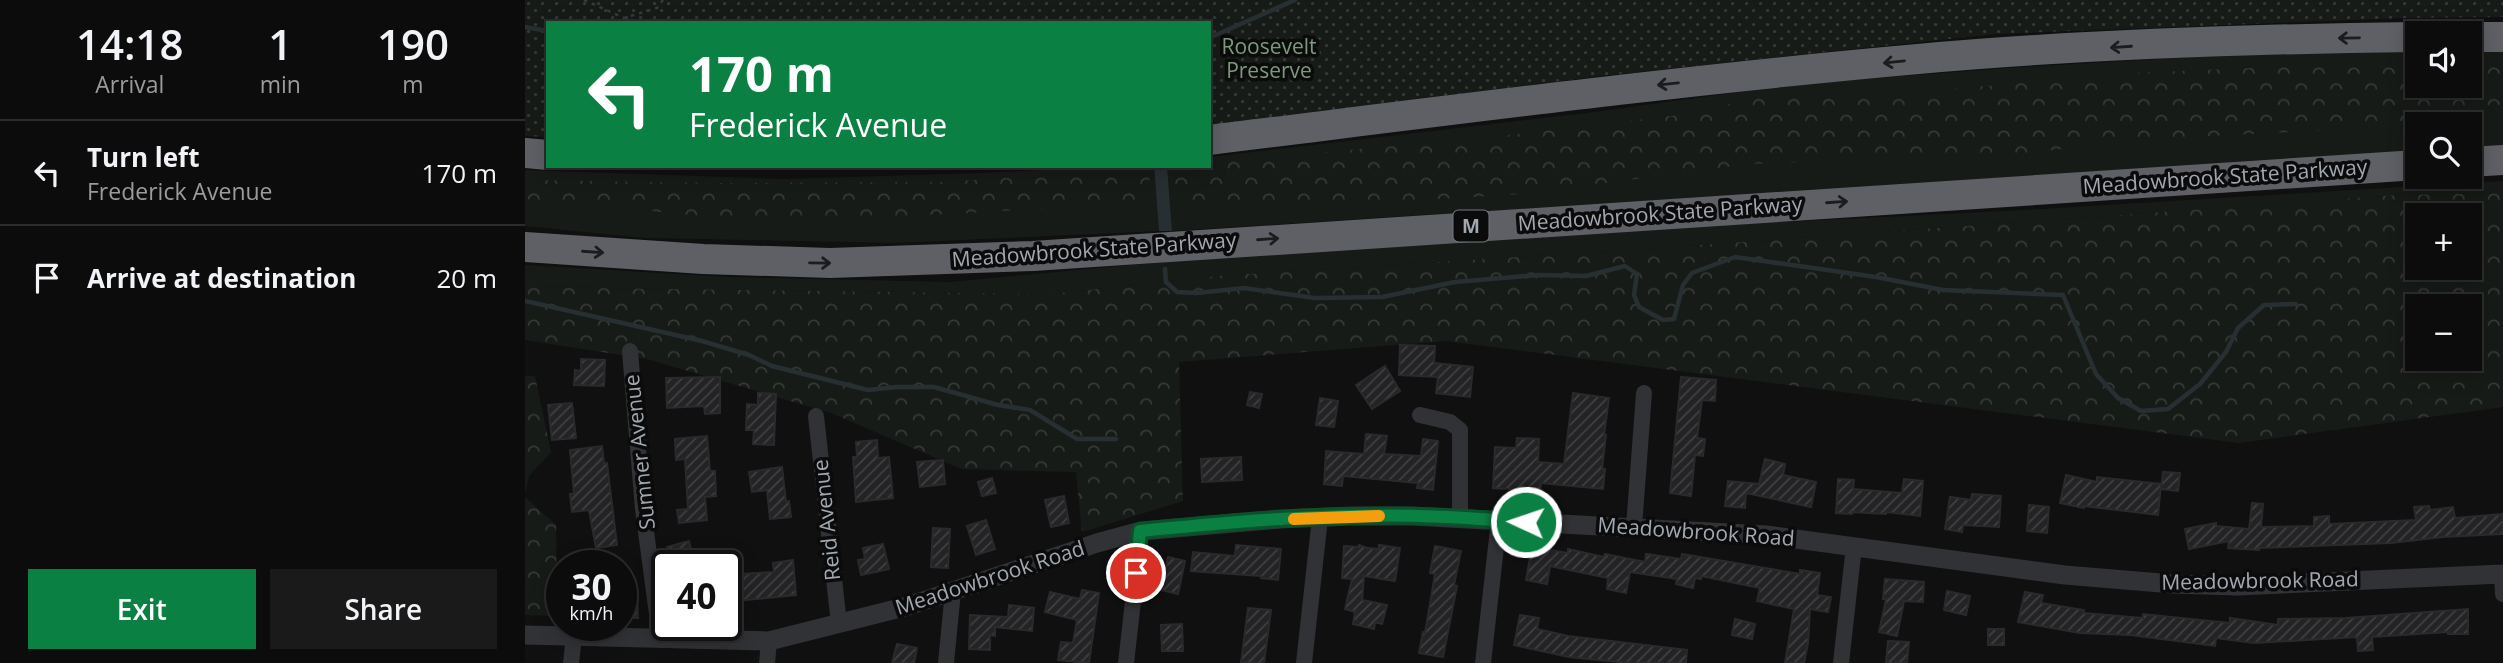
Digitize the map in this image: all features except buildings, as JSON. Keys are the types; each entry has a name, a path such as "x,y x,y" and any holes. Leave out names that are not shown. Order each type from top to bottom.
{"highway":[{"path":"1211,140 1651,86 1920,59 2192,42 2405,37"},
{"path":"2482,37 2503,37"},
{"path":"525,153 546,155"},
{"path":"2482,161 2503,160"},
{"name":"Meadowbrook State Parkway","path":"525,247 754,261 830,263 953,260 2405,166"}],"street":[{"name":"Sumner Avenue","path":"630,351 643,509 651,569"},
{"path":"1634,527 1644,393"},
{"path":"1420,415 1450,422 1460,430 1460,518"},
{"name":"Reid Avenue","path":"816,416 839,624"},
{"name":"Meadowbrook Road","path":"742,640 769,641 908,606 1097,542 1140,531 1352,516 1460,518 1766,535 2065,575 2173,584 2237,586 2503,574"},
{"path":"1304,663 1320,518"},
{"path":"1483,663 1499,520"},
{"path":"1126,663 1140,531"},
{"path":"1841,663 1854,546"},
{"path":"2503,574 2503,594"},
{"path":"946,663 953,591"},
{"name":"Meadowbrook Road","path":"525,635 546,635"},
{"path":"571,663 573,641"},
{"path":"767,663 769,641"}],"path":[{"path":"584,0 624,18 657,8 663,0"}],"green space":[{"name":"Roosevelt Preserve","path":"525,0 2503,0 2503,17 2403,18 1996,34 1600,76 1211,126 1211,21 546,21 546,137 525,136"},
{"path":"2482,51 2503,51 2503,146 2482,147 2482,112 2405,112 2405,152 1172,231 1167,168 1211,168 1211,157 1595,112 1796,84 2228,55 2405,52 2405,98 2482,98"},
{"path":"2503,58 2503,104 2472,112 2405,112 2405,127 2147,139 2010,155 1749,164 1522,194 1423,200 1172,205 1170,168 1211,168 1211,162 1484,138 1679,115 1780,93 1826,95 1930,91 2134,73 2405,62 2405,98 2482,98 2482,59"},
{"path":"1077,168 1154,168 1159,231 897,243 645,238 525,226 525,170 784,179"},
{"path":"1149,168 1150,207 1100,206 774,223 525,199 525,180 713,183 946,182"},
{"path":"2503,181 2503,193 2398,195 1659,248 1217,276 1051,294 525,287 525,265 727,277 950,282 1239,255 2405,187 2482,189 2482,182"},
{"path":"2503,193 2503,407 2239,443 1446,341 1179,362 1183,501 1082,532 1076,472 962,469 831,413 647,359 525,340 525,287 1051,294 1217,276 1659,248 2398,195"},
{"path":"525,376 535,376 551,452 529,476 525,493"},
{"path":"525,497 556,525 556,550 546,550 546,616 525,615"}],"shaded area":[{"path":"1154,168 1167,168 1172,231 1159,231"}],"waterway":[{"path":"1211,37 1295,0"},
{"path":"525,27 546,31"},
{"path":"1165,269 1166,282 1177,292 1197,293 1244,288 1315,298 1382,297 1455,282 1539,275 1586,276 1625,266 1637,274 1634,295 1639,307 1663,320 1674,319 1683,285 1692,273 1735,257 1876,277 1943,290 2063,295 2096,374 2118,398 2141,411 2168,409 2200,384 2226,352 2238,328 2264,305 2296,304"},
{"path":"525,301 702,341 749,355 772,366 868,390 934,387 998,405 1030,410 1077,439 1116,439"}],"slow traffic":[{"path":"1294,519 1379,516"}],"route":[{"path":"1136,573 1140,531 1352,516 1526,522"}]}
